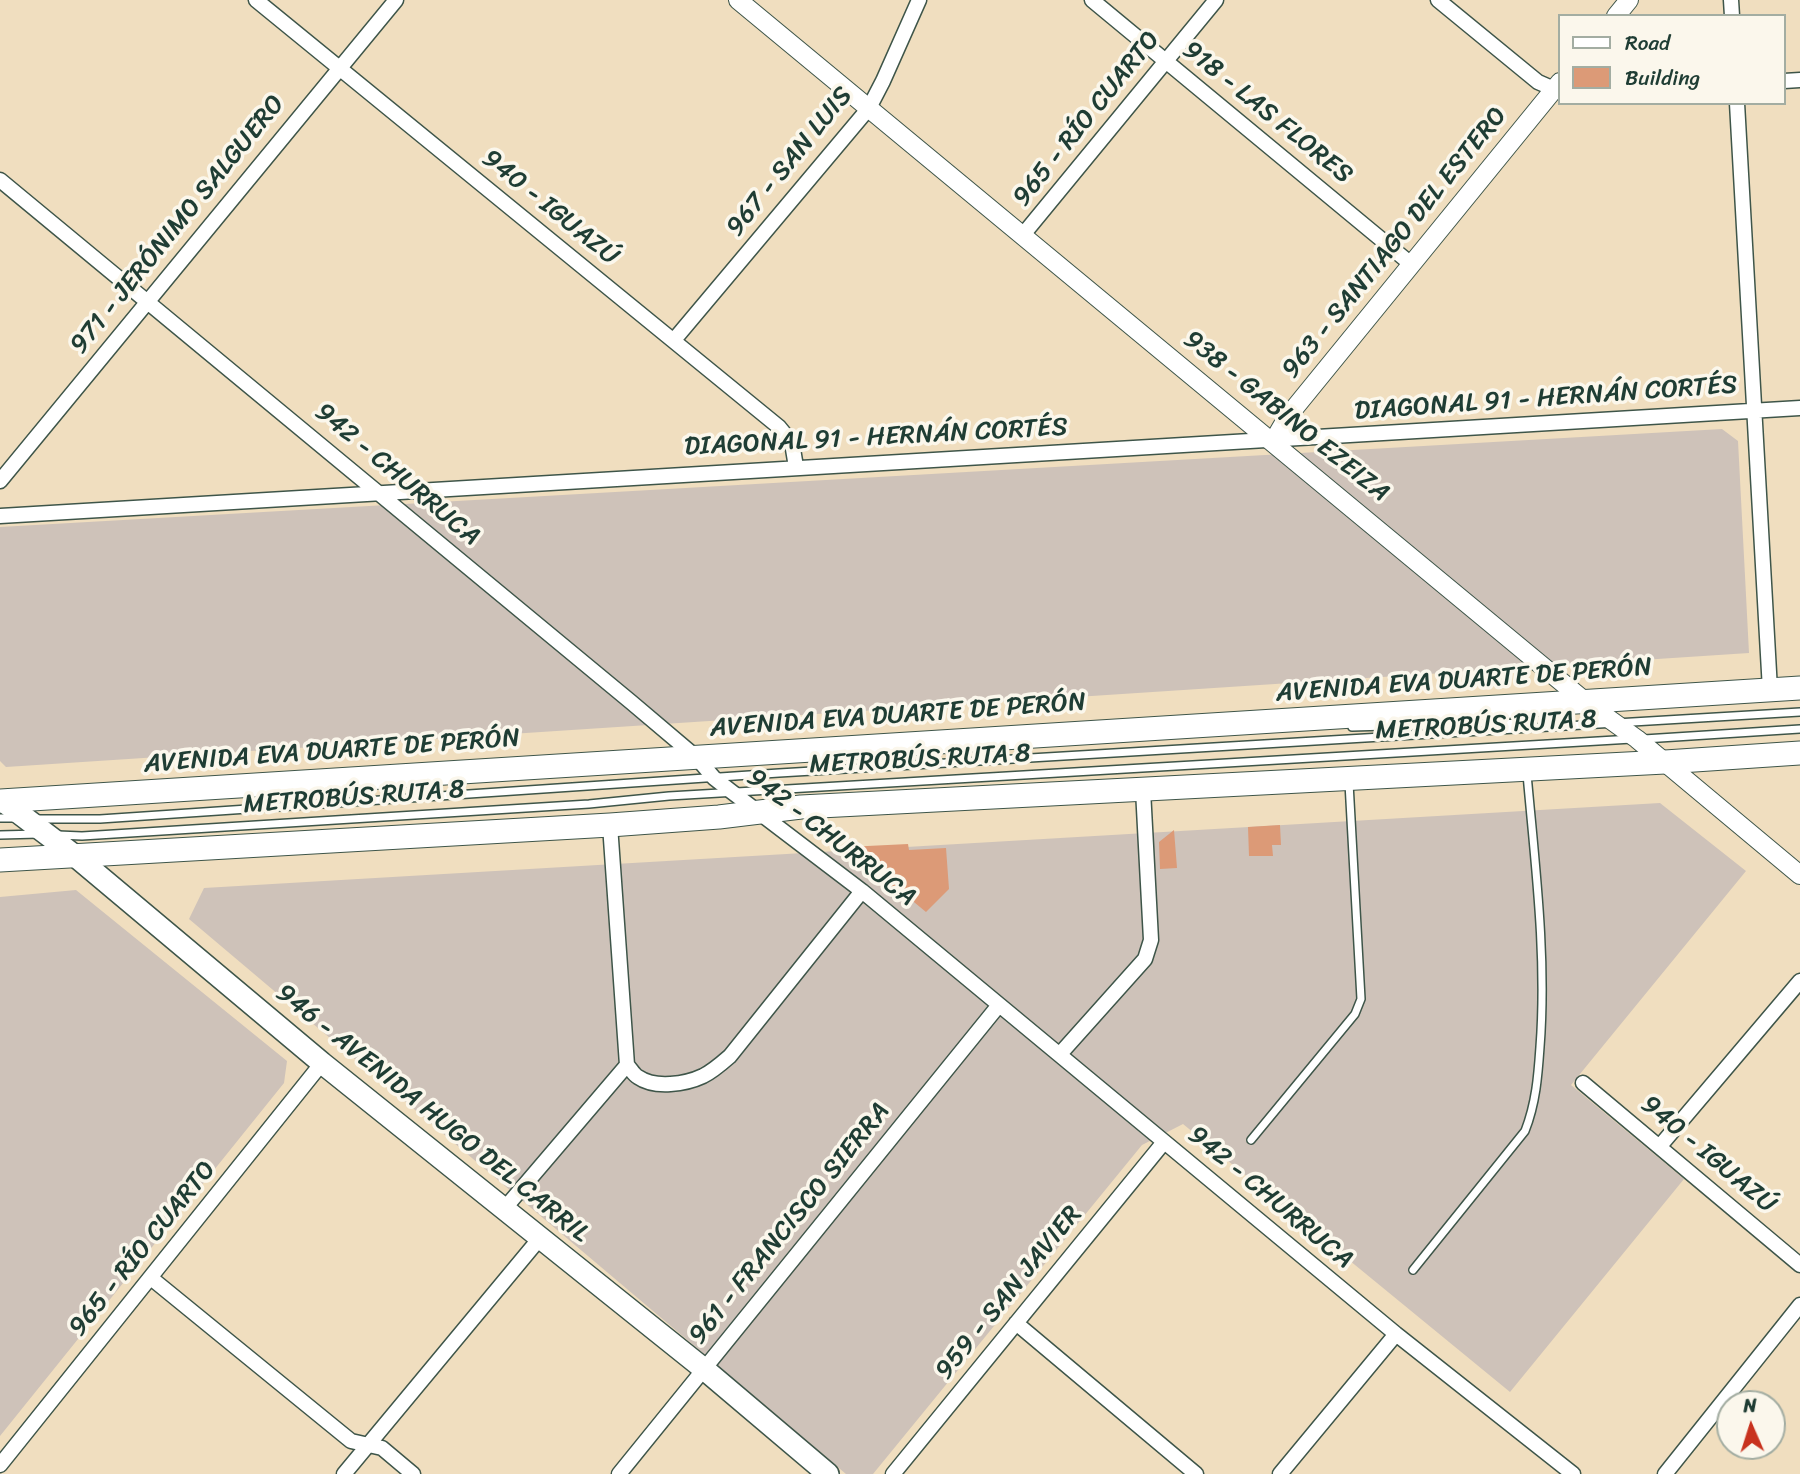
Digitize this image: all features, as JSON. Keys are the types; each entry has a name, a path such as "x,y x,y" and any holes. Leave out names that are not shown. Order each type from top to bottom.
{"main road":[{"name":"AVENIDA EVA DUARTE DE PERÓN","path":"1,805 696,757 1800,688"},
{"path":"0,860 610,825 760,813 801,807 1800,753"},
{"name":"946 - AVENIDA HUGO DEL CARRIL","path":"1,805 24,818 74,855 323,1063 704,1369 828,1474"}],"street":[{"name":"940 - IGUAZÚ","path":"256,0 787,435 792,443 796,467"},
{"name":"971 - JERÓNIMO SALGUERO","path":"0,481 396,0"},
{"name":"938 - GABINO EZEIZA","path":"738,0 1800,875"},
{"name":"967 - SAN LUIS","path":"674,340 869,108 919,0"},
{"name":"918 - LAS FLORES","path":"1092,0 1411,264"},
{"name":"965 - RÍO CUARTO","path":"1023,236 1216,0"},
{"path":"1438,0 1538,82 1558,87"},
{"path":"1618,14 1629,0"},
{"name":"963 - SANTIAGO DEL ESTERO","path":"1273,440 1288,416 1558,87"},
{"path":"1737,105 1770,690"},
{"name":"942 - CHURRUCA","path":"0,180 696,757 714,778 862,891 1396,1334 1573,1474"},
{"name":"DIAGONAL 91 - HERNÁN CORTÉS","path":"0,516 1800,408"},
{"path":"1060,1054 1145,959 1149,951 1151,940 1143,790"},
{"path":"610,825 628,1065 639,1078 655,1083 678,1083 702,1076 730,1056 862,891"},
{"path":"1660,1146 1800,981"},
{"name":"961 - FRANCISCO SIERRA","path":"619,1474 999,1005"},
{"name":"965 - RÍO CUARTO","path":"0,1465 323,1063"},
{"path":"505,1209 628,1065"},
{"name":"940 - IGUAZÚ","path":"1583,1083 1800,1265"},
{"name":"959 - SAN JAVIER","path":"893,1474 1164,1142"},
{"path":"344,1474 540,1238"},
{"path":"152,1278 351,1441 382,1448 413,1474"},
{"path":"1665,1474 1800,1305"},
{"path":"1016,1323 1196,1474"},
{"path":"1280,1474 1396,1334"}],"lane":[{"name":"METROBÚS RUTA 8","path":"24,818 100,818 1800,712"},
{"path":"1236,724 1380,727 1492,723 1575,726"},
{"name":"METROBÚS RUTA 8","path":"0,835 96,835 589,804 732,792 1800,729"},
{"path":"1413,1270 1525,1131 1531,1115 1544,1003 1543,960 1526,769"},
{"path":"1251,1140 1355,1014 1361,999 1348,779"}],"shaded area":[{"path":"1722,429 1738,441 1749,653 6,767 0,761 0,527"},
{"path":"1660,803 1746,871 1571,1085 1684,1179 1510,1392 1183,1124 1142,1145 873,1474 846,1474 189,919 204,888"},
{"path":"76,890 287,1061 284,1083 0,1436 0,897"}],"building":[{"path":"1280,825 1281,845 1272,845 1273,856 1249,856 1248,827"},
{"path":"1174,830 1177,868 1160,869 1159,842"},
{"path":"908,844 909,850 946,848 949,889 926,912 897,888 892,892 847,847"}]}
